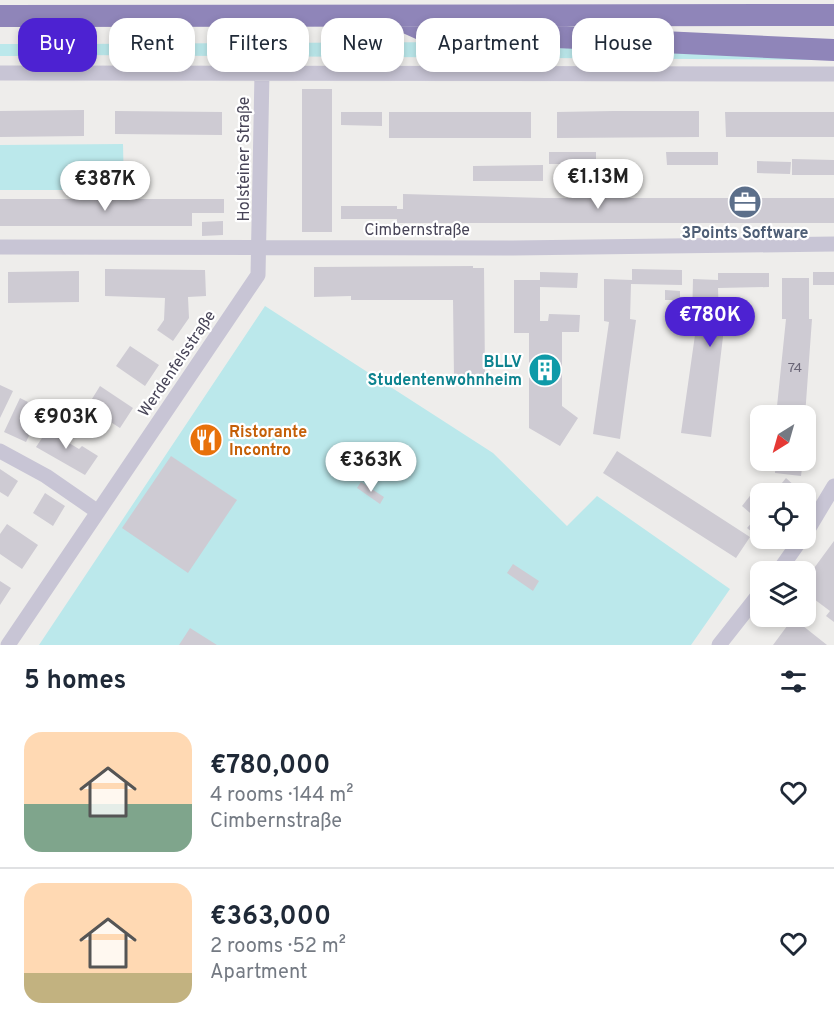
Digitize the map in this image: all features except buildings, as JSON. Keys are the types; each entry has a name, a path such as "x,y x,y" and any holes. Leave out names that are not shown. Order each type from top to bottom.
{"highway":[{"path":"386,14 424,31 834,50"},
{"path":"0,16 834,15"}],"street":[{"path":"0,73 834,74"},
{"name":"Holsteiner Straße","path":"260,246 262,73"},
{"name":"Cimbernstraße","path":"0,247 524,248 834,244"},
{"name":"Werdenfelsstraße","path":"8,645 258,274 260,246"},
{"path":"0,451 46,476 98,512"},
{"path":"816,516 834,486"},
{"path":"719,645 750,606"}],"shaded area":[{"path":"404,42 416,42 416,57 404,57"},
{"path":"195,43 207,43 207,56 195,56"},
{"path":"309,43 321,43 321,57 309,57"},
{"path":"0,44 18,44 18,56 0,56"},
{"path":"97,44 109,44 109,55 97,55"},
{"path":"560,47 572,47 572,58 560,58"},
{"path":"674,52 834,60 674,59"},
{"path":"123,144 124,190 0,190 0,145"},
{"path":"265,306 493,453 567,526 597,496 730,589 691,645 39,645"}],"place":[{"name":"3Points Software","path":"745,202"},
{"name":"BLLV Studentenwohnheim","path":"545,370"},
{"name":"Ristorante Incontro","path":"206,440"}]}
